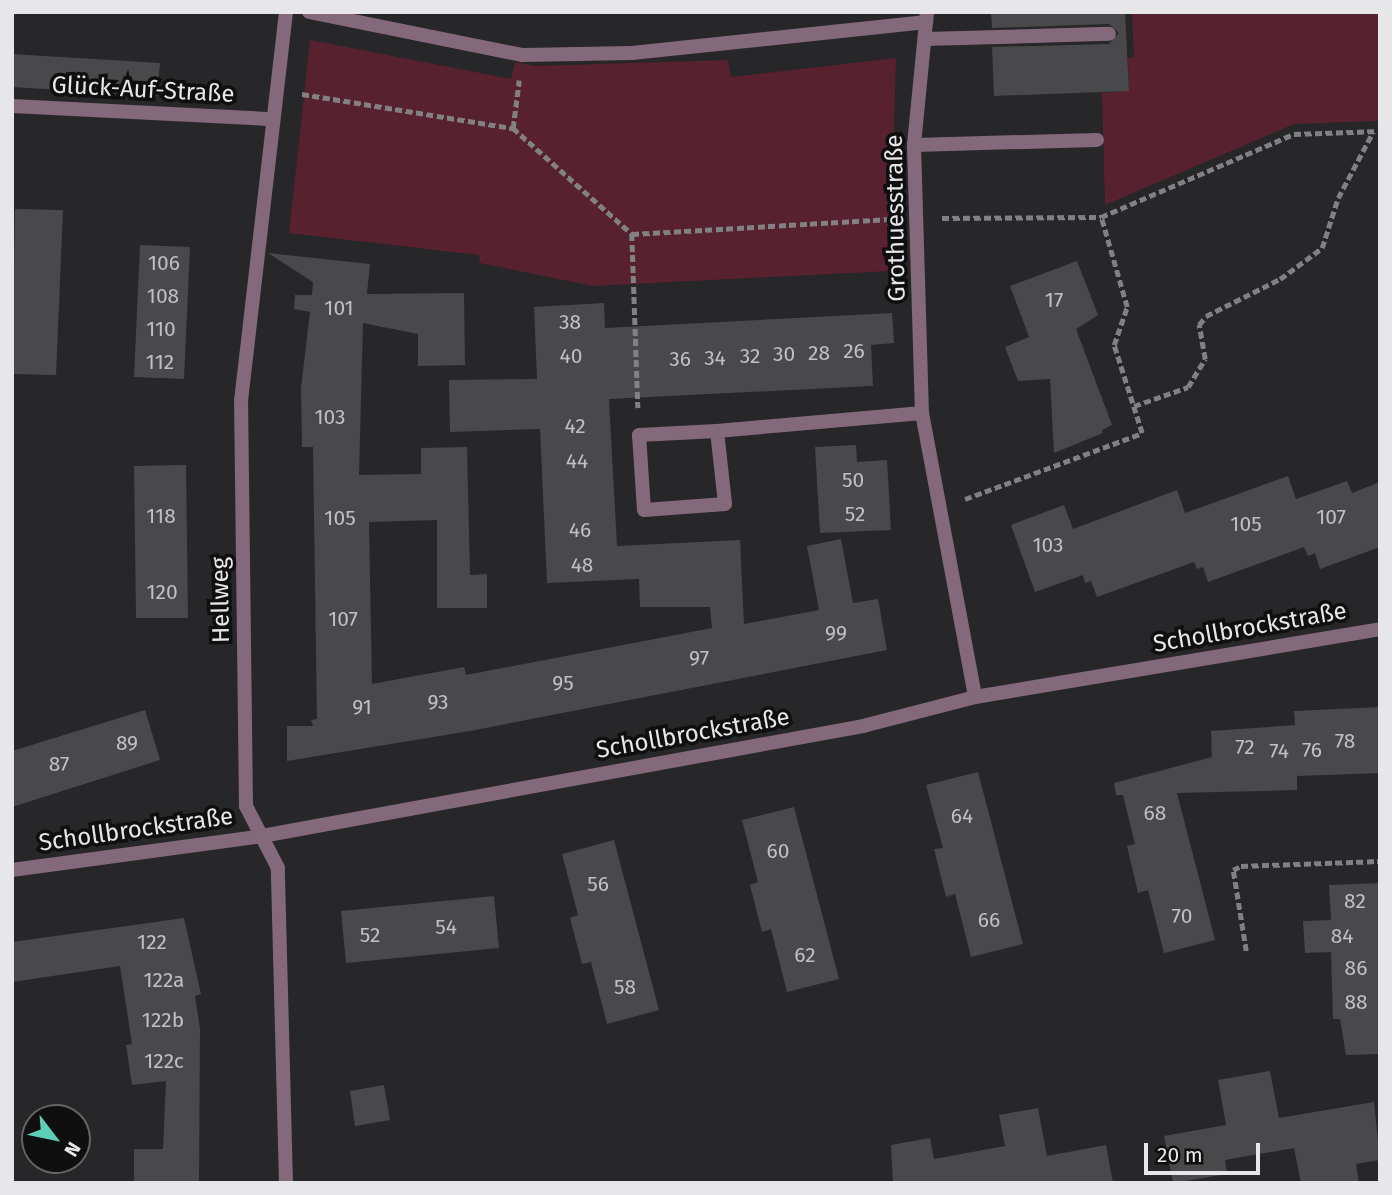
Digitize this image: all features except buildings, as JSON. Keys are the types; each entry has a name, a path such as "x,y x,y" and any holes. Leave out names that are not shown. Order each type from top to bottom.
{"street":[{"name":"Hellweg","path":"286,12 241,401 246,806 278,867 286,1183"},
{"name":"Grothuesstraße","path":"309,12 522,55 632,53 926,17 914,145 919,218 922,413 975,697"},
{"path":"925,38 1109,34"},
{"name":"Glück-Auf-Straße","path":"12,106 272,119"},
{"path":"914,145 1097,139"},
{"path":"717,431 725,504 644,510 639,435 922,413"},
{"name":"Schollbrockstraße","path":"12,870 262,836 863,726 975,697 1380,629"}],"path":[{"path":"513,128 522,55"},
{"path":"294,93 513,128 632,234 919,218 1101,217 1294,134 1377,131"},
{"path":"1133,406 1188,387 1205,359 1199,325 1206,316 1280,279 1322,248 1338,198 1377,131"},
{"path":"940,509 1142,433 1114,345 1127,307 1101,217"},
{"path":"632,234 639,435"},
{"path":"1246,951 1233,870 1241,866 1380,861"}],"shaded area":[{"path":"1132,12 1380,12 1380,121 1294,124 1105,205 1102,93 1129,91 1128,58 1134,57"},
{"path":"310,40 511,79 515,62 535,66 728,60 731,77 896,58 890,271 593,286 480,263 479,255 289,233"}]}
